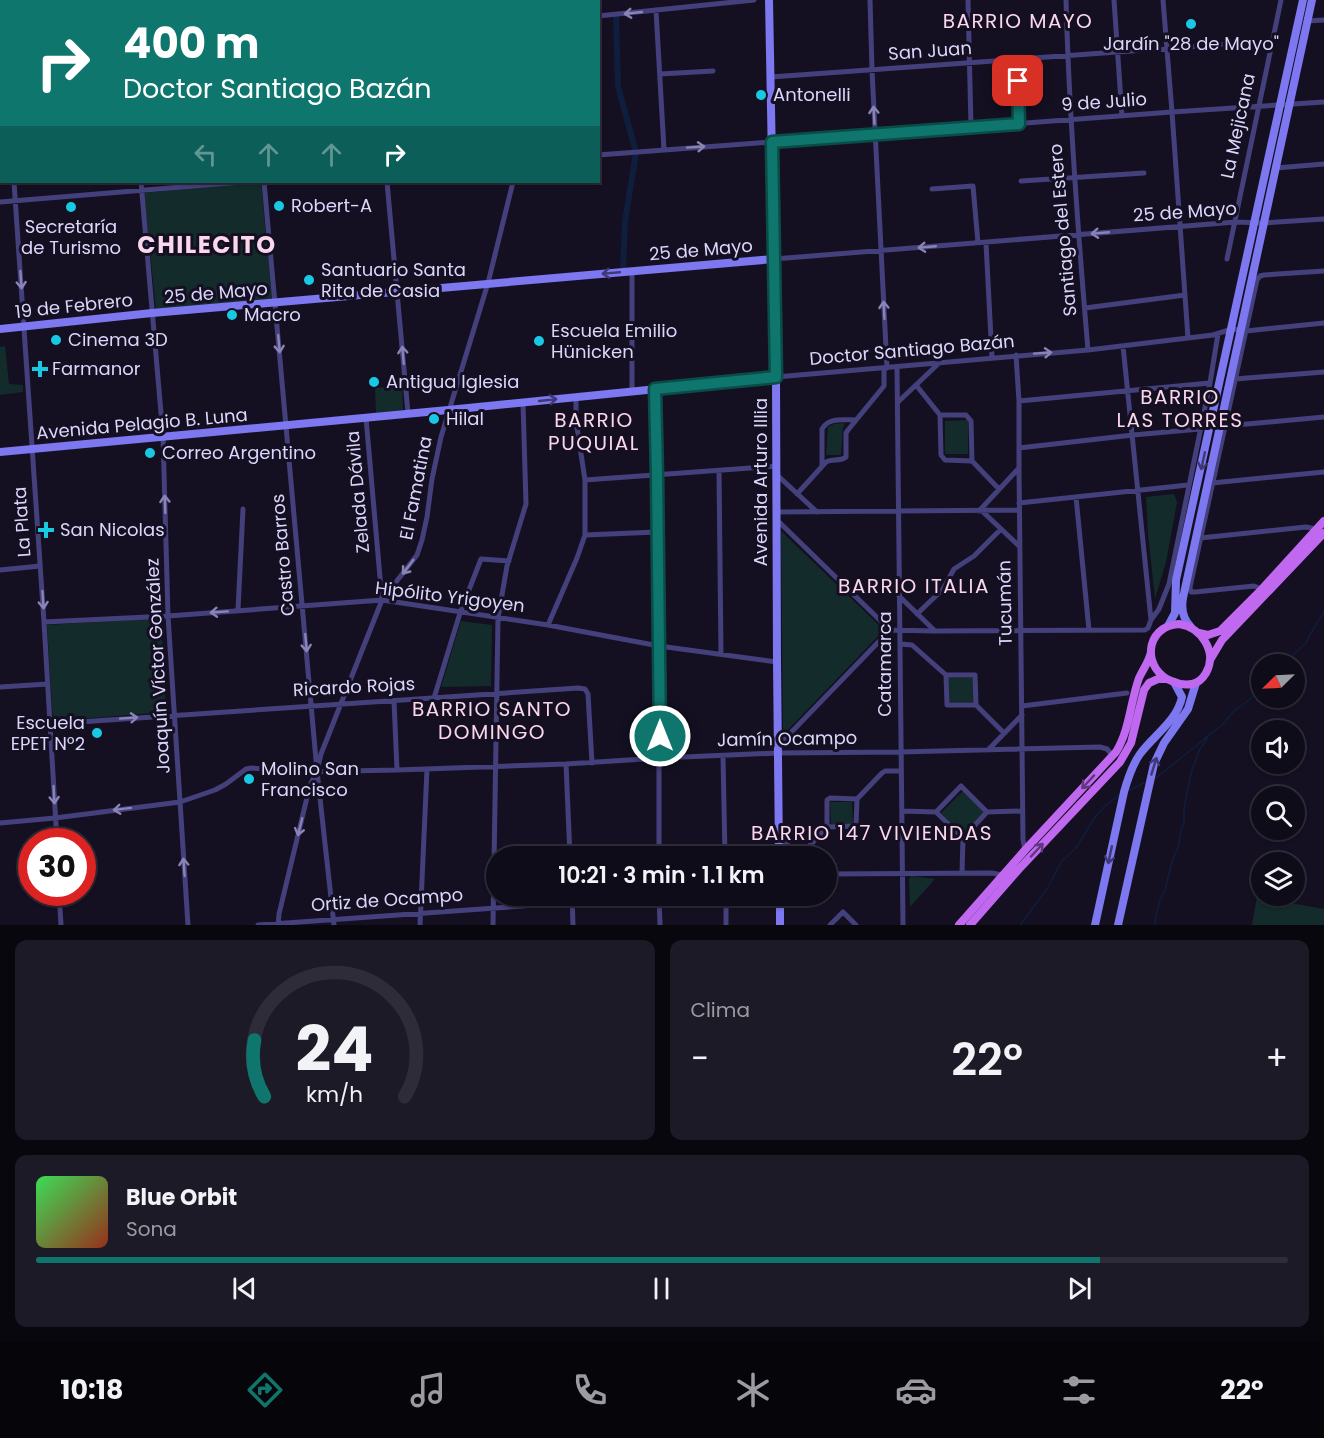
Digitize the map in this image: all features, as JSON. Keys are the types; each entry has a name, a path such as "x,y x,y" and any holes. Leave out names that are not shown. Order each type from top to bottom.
{"main road":[{"name":"Avenida Arturo Illia","path":"769,0 776,377 779,846"},
{"path":"1095,925 1130,771 1140,754 1176,712 1182,698 1170,680 1155,669 1151,647 1175,613 1176,580 1303,0"},
{"path":"1210,660 1206,643 1184,617 1183,598 1243,330 1263,223 1312,0"},
{"name":"25 de Mayo","path":"152,313 774,259"},
{"name":"19 de Febrero","path":"0,329 152,313"},
{"name":"Doctor Santiago Bazán","path":"286,426 776,377"},
{"name":"Avenida Pelagio B. Luna","path":"0,452 286,426"},
{"path":"1118,925 1154,764 1164,743 1188,709 1196,683 1204,675 1222,640 1320,531 1324,521"},
{"path":"1168,626 1179,624 1208,635 1220,631 1320,531"},
{"path":"959,925 1002,875 1113,756 1122,741 1140,676 1151,652"},
{"path":"970,925 1019,869 1120,762 1131,743 1144,690 1149,683 1158,679 1185,684 1196,683"},
{"path":"780,906 780,925"}],"street":[{"path":"600,16 753,0"},
{"path":"797,494 828,460 841,460 846,457 846,433 849,427 884,386 886,368 870,0"},
{"path":"968,0 971,127"},
{"name":"Santiago del Estero","path":"1066,0 1070,120 1088,350"},
{"path":"1114,0 1122,116"},
{"path":"1163,0 1188,338"},
{"name":"La Mejicana","path":"1227,259 1281,0"},
{"path":"656,10 664,150"},
{"path":"1307,21 1324,20"},
{"name":"San Juan","path":"771,76 1271,41"},
{"path":"1017,60 1019,124"},
{"path":"660,74 713,70"},
{"name":"9 de Julio","path":"600,155 1324,102"},
{"path":"1276,168 1324,164"},
{"path":"1021,181 1144,173"},
{"name":"La Plata","path":"14,183 56,828"},
{"name":"Joaquín Víctor González","path":"141,183 163,436 168,616 188,925"},
{"path":"0,202 230,183"},
{"name":"Castro Barros","path":"264,183 317,771 334,922"},
{"path":"387,183 408,413"},
{"name":"El Famatina","path":"278,924 310,785 317,771 321,754 382,600 417,555 422,540 432,479 448,410 488,283 513,183"},
{"path":"932,189 974,186 978,243"},
{"name":"25 de Mayo","path":"774,259 1234,222 1263,223 1324,219"},
{"path":"986,243 993,358"},
{"path":"632,271 632,391"},
{"path":"1262,589 1254,586 1191,592 1190,587 1235,379 1243,330 1257,280 1264,275 1324,271"},
{"path":"1085,308 1185,295"},
{"path":"1230,329 1243,330 1324,323"},
{"name":"Doctor Santiago Bazán","path":"776,377 1088,350 1218,334 1230,329"},
{"path":"777,516 890,630 935,632 1144,630 1148,628 1159,609 1168,584 1218,334"},
{"path":"1123,346 1151,620"},
{"name":"Tucumán","path":"1016,355 1019,401 1022,811 1025,850"},
{"path":"898,402 939,363"},
{"name":"Catamarca","path":"897,368 903,925"},
{"path":"1235,379 1324,372"},
{"path":"1019,401 1210,383"},
{"path":"916,385 940,415 941,455 945,460 972,461"},
{"path":"655,389 659,846"},
{"path":"548,625 585,535 585,480 576,421 576,397"},
{"path":"493,925 498,618 509,561 526,504 523,403"},
{"path":"940,415 969,416 972,461 999,489"},
{"path":"1225,426 1324,417"},
{"name":"Zelada Dávila","path":"366,418 382,600"},
{"path":"822,465 822,429 824,426 833,420 855,420"},
{"path":"1019,448 1200,429"},
{"path":"585,480 777,466"},
{"path":"980,511 1018,468"},
{"path":"719,470 721,654"},
{"path":"1212,483 1324,472"},
{"path":"777,475 817,512"},
{"path":"1019,503 1188,485"},
{"path":"1076,496 1089,630"},
{"path":"238,610 243,509"},
{"path":"777,516 817,512 1019,510"},
{"path":"980,511 1019,546"},
{"path":"1200,538 1306,527 1320,531"},
{"path":"917,614 943,589 954,569 974,556 1001,529"},
{"path":"585,535 657,532"},
{"path":"434,698 460,613 481,559 509,561"},
{"path":"0,570 40,566"},
{"path":"899,596 935,632"},
{"name":"Hipólito Yrigoyen","path":"44,622 168,616 382,600 548,625 659,646 777,662"},
{"path":"778,750 890,630"},
{"path":"900,644 912,645 946,675 975,675 976,705 1004,733"},
{"path":"946,675 947,705 976,705"},
{"path":"0,687 48,684"},
{"name":"Ricardo Rojas","path":"50,724 312,704 578,688 585,689 588,694 592,763"},
{"path":"1022,706 1127,693"},
{"path":"394,700 397,770"},
{"path":"988,750 1022,715"},
{"name":"Jamín Ocampo","path":"0,823 180,802 215,790 246,769 262,768 299,772 427,769 723,756 778,750 900,752 1100,747 1107,749 1113,756"},
{"path":"723,756 725,846"},
{"path":"566,764 570,846"},
{"path":"420,925 427,769"},
{"path":"827,827 856,826 857,799 885,771 901,771"},
{"path":"936,812 961,786 987,812"},
{"path":"809,846 827,827 830,798 857,799"},
{"path":"903,811 936,812 963,838"},
{"path":"962,873 963,838 987,812 1022,811"},
{"path":"779,837 789,846"},
{"path":"837,874 992,873 1002,875"},
{"path":"60,906 61,925"},
{"name":"Ortiz de Ocampo","path":"258,925 334,922 511,906"},
{"path":"572,906 573,925"},
{"path":"660,906 660,925"},
{"path":"726,906 726,925"},
{"path":"830,925 843,912 856,925"}],"green space":[{"path":"261,183 272,299 156,310 144,193"},
{"path":"5,346 9,384 23,385 23,392 0,395 0,347"},
{"path":"402,386 403,410 376,413 375,388"},
{"path":"968,420 968,454 945,454 945,421"},
{"path":"845,423 841,455 826,455 828,427"},
{"path":"1174,494 1177,502 1166,562 1155,599 1146,497"},
{"path":"781,531 884,630 783,735"},
{"path":"161,618 166,712 53,721 47,625"},
{"path":"461,621 492,625 491,686 441,687"},
{"path":"948,678 973,678 974,702 949,702"},
{"path":"963,791 984,812 963,834 941,813"},
{"path":"830,802 852,802 853,824 831,824"},
{"path":"911,876 935,879 910,907 909,879"},
{"path":"1255,906 1305,906 1324,909 1324,925 1252,925"}],"waterway":[{"path":"616,15 618,86 636,153 625,221 623,272"},
{"path":"1294,654 1306,643 1324,612"},
{"path":"1156,778 1251,698"},
{"path":"1155,925 1160,900 1179,845 1191,773 1199,751 1209,735"},
{"path":"1130,790 1144,783"},
{"path":"1020,925 1047,889 1061,862 1076,848 1095,817 1118,796"}],"place":[{"name":"Jardín \"28 de Mayo\"","path":"1191,24"},
{"name":"Antonelli","path":"761,95"},
{"name":"Robert-A","path":"279,206"},
{"name":"Secretaría de Turismo","path":"71,207"},
{"name":"Santuario Santa Rita de Casia","path":"309,280"},
{"name":"Macro","path":"232,315"},
{"name":"Cinema 3D","path":"56,340"},
{"name":"Escuela Emilio Hünicken","path":"539,341"},
{"name":"Farmanor","path":"40,369"},
{"name":"Antigua Iglesia","path":"374,382"},
{"name":"Hilal","path":"434,419"},
{"name":"Correo Argentino","path":"150,453"},
{"name":"San Nicolas","path":"46,530"},
{"name":"Escuela EPET Nº2","path":"97,733"},
{"name":"Molino San Francisco","path":"249,779"}],"district":[{"name":"BARRIO MAYO","path":"1018,21"},
{"name":"CHILECITO","path":"207,245"},
{"name":"BARRIO LAS TORRES","path":"1180,408"},
{"name":"BARRIO PUQUIAL","path":"594,432"},
{"name":"BARRIO ITALIA","path":"914,586"},
{"name":"BARRIO SANTO DOMINGO","path":"492,720"},
{"name":"BARRIO 147 VIVIENDAS","path":"872,833"}],"route":[{"path":"660,736 655,389 776,377 772,142 1019,124 1018,81"}]}
